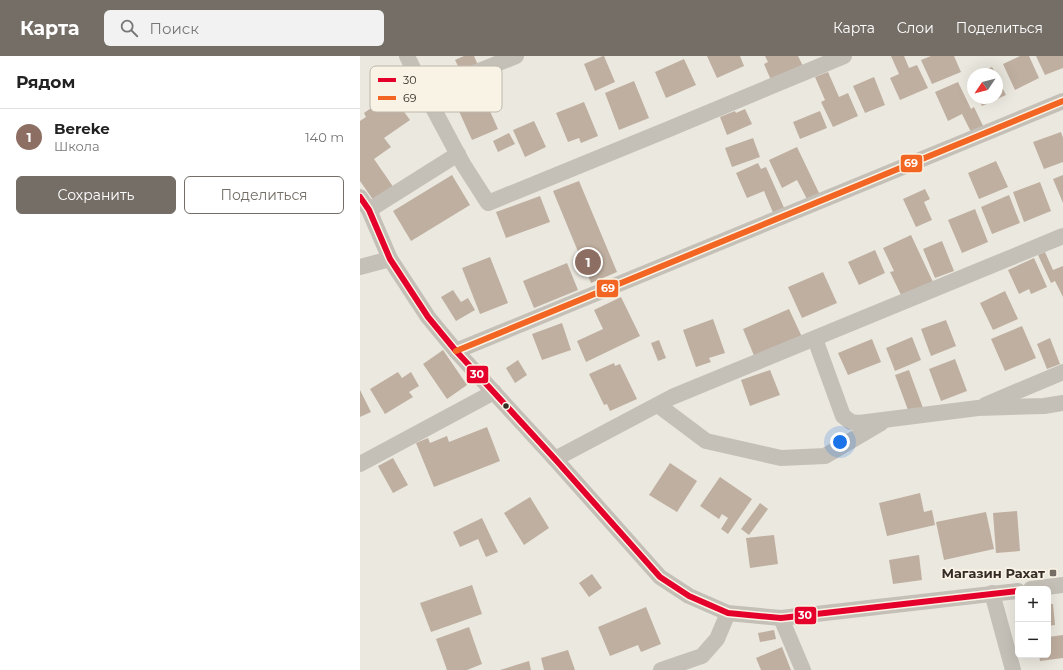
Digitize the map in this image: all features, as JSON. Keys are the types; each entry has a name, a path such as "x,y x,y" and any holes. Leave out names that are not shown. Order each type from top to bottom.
{"street":[{"path":"407,56 412,66"},
{"path":"491,66 516,56"},
{"path":"435,112 463,164 488,203 844,56"},
{"path":"456,351 1063,101"},
{"path":"458,154 364,204 390,259 428,316 456,351 660,577 689,596 728,614 781,618 1015,590"},
{"path":"555,459 672,397 1063,236"},
{"path":"360,267 390,259"},
{"path":"815,339 843,416 851,422 859,423 887,420 978,408 1044,406 1063,403"},
{"path":"978,408 1063,372"},
{"path":"360,464 494,392"},
{"path":"658,405 706,441 781,458 825,456 887,420"},
{"path":"1051,586 1063,585"},
{"path":"992,594 1013,670"},
{"path":"661,670 677,668 702,656 717,639 728,614"},
{"path":"781,618 803,670"}],"building":[{"path":"464,56 474,56 478,65 458,66 455,60"},
{"path":"603,56 615,82 595,91 584,64"},
{"path":"707,56 740,56 744,66 717,78"},
{"path":"765,56 798,56 803,66 771,80 764,64 768,62"},
{"path":"891,56 904,56 909,68 917,65 928,88 900,100 890,78 899,74"},
{"path":"931,56 954,56 961,72 932,84 921,60"},
{"path":"1020,56 1029,56 1039,78 1015,90 1003,64"},
{"path":"1036,56 1063,56 1063,68 1045,75"},
{"path":"684,59 696,85 666,98 655,72"},
{"path":"828,72 839,97 848,93 858,116 833,127 821,102 825,100 815,77"},
{"path":"874,77 885,105 865,113 853,86"},
{"path":"634,81 649,118 619,130 605,93"},
{"path":"958,82 967,101 967,104 969,104 971,109 974,107 984,128 972,134 962,114 948,121 935,92"},
{"path":"1003,89 1006,95 1003,96"},
{"path":"584,102 598,136 581,143 579,138 568,142 556,113"},
{"path":"370,109 370,112 404,112 410,120 384,138 391,147 374,159 394,188 374,201 360,181 360,121 366,117 364,113"},
{"path":"745,109 752,124 727,135 720,117"},
{"path":"820,111 827,128 800,139 793,122"},
{"path":"459,112 490,112 498,129 472,140"},
{"path":"534,121 546,147 525,157 513,130"},
{"path":"1061,132 1063,138 1063,162 1044,169 1033,142"},
{"path":"509,133 515,144 498,152 493,141"},
{"path":"753,138 760,157 732,167 725,148"},
{"path":"797,147 820,195 808,201 797,180 782,188 769,160"},
{"path":"996,161 1008,187 979,199 968,173"},
{"path":"758,163 761,169 766,167 785,210 774,215 764,191 747,198 736,173"},
{"path":"452,175 470,205 411,241 393,211"},
{"path":"1063,175 1063,203 1053,179"},
{"path":"579,181 617,272 591,283 553,191"},
{"path":"1040,182 1051,211 1024,222 1013,192"},
{"path":"925,189 930,199 924,202 932,220 916,227 903,199"},
{"path":"1009,195 1020,223 992,234 981,207"},
{"path":"540,196 550,222 506,238 496,212"},
{"path":"975,209 988,242 962,253 948,220"},
{"path":"911,235 933,282 902,297 890,272 894,271 883,248"},
{"path":"942,241 954,271 935,278 923,249"},
{"path":"875,250 885,273 859,285 848,262"},
{"path":"1045,252 1053,270 1063,266 1063,297 1055,281 1051,283 1038,255"},
{"path":"490,257 508,303 480,314 462,268"},
{"path":"1034,258 1047,287 1031,294 1029,289 1019,294 1008,270"},
{"path":"567,263 578,290 534,308 523,281"},
{"path":"823,272 837,303 802,318 788,287"},
{"path":"453,290 461,302 468,298 475,310 456,321 441,297"},
{"path":"1005,291 1018,319 993,330 980,303"},
{"path":"621,297 640,336 586,362 577,341 603,329 594,310"},
{"path":"789,309 802,337 755,358 743,329"},
{"path":"713,319 725,353 709,358 711,362 696,367 683,330"},
{"path":"946,320 956,346 931,356 921,329"},
{"path":"562,323 571,350 542,360 532,334"},
{"path":"1022,326 1036,358 1005,371 991,339"},
{"path":"912,337 921,360 895,371 886,348"},
{"path":"1050,338 1060,364 1047,369 1037,344"},
{"path":"872,339 881,362 848,375 838,353"},
{"path":"659,340 666,358 658,361 651,343"},
{"path":"443,350 467,385 447,399 423,364"},
{"path":"955,359 967,391 941,401 929,369"},
{"path":"518,360 527,375 515,383 506,368"},
{"path":"614,363 615,366 620,364 637,399 610,411 607,404 604,405 589,374"},
{"path":"770,370 780,395 750,406 741,380"},
{"path":"909,370 923,408 908,410 895,375"},
{"path":"398,372 402,378 411,372 419,386 409,392 413,397 385,414 370,389"},
{"path":"360,390 371,412 360,417"},
{"path":"487,427 500,461 434,487 416,443 428,438 430,443 447,436 449,442"},
{"path":"393,458 408,485 393,493 378,466"},
{"path":"670,463 697,481 677,512 649,495"},
{"path":"720,477 752,499 728,534 721,529 728,518 722,514 719,519 700,506"},
{"path":"920,493 924,512 932,510 935,525 887,536 879,503"},
{"path":"530,497 549,528 524,545 504,513"},
{"path":"760,503 768,509 749,535 741,529"},
{"path":"1017,511 1020,551 996,553 993,513"},
{"path":"986,512 994,549 944,560 936,522"},
{"path":"482,518 498,552 486,557 478,539 460,547 453,532"},
{"path":"774,535 778,564 750,568 746,538"},
{"path":"919,555 922,580 893,584 889,560"},
{"path":"592,574 602,588 589,597 579,583"},
{"path":"472,585 482,614 431,632 420,603"},
{"path":"1051,604 1053,604 1055,625 1051,626"},
{"path":"646,607 661,644 641,652 638,645 610,656 598,627"},
{"path":"469,627 482,664 467,670 447,670 436,639"},
{"path":"774,630 776,639 760,642 758,633"},
{"path":"1063,635 1063,658 1040,661 1040,658 1051,658 1051,637"},
{"path":"782,647 791,670 761,670 756,658"},
{"path":"568,650 575,670 544,670 541,658"},
{"path":"529,661 531,670 500,670"}],"transit line":[{"name":"69","path":"456,351 1063,101"},
{"name":"30","path":"360,197 369,210 390,259 428,317 456,351 660,577 689,596 728,613 781,618 1015,591"}],"place":[{"name":"Bereke","path":"588,262"},
{"name":"Магазин Рахат","path":"1053,573"}]}
